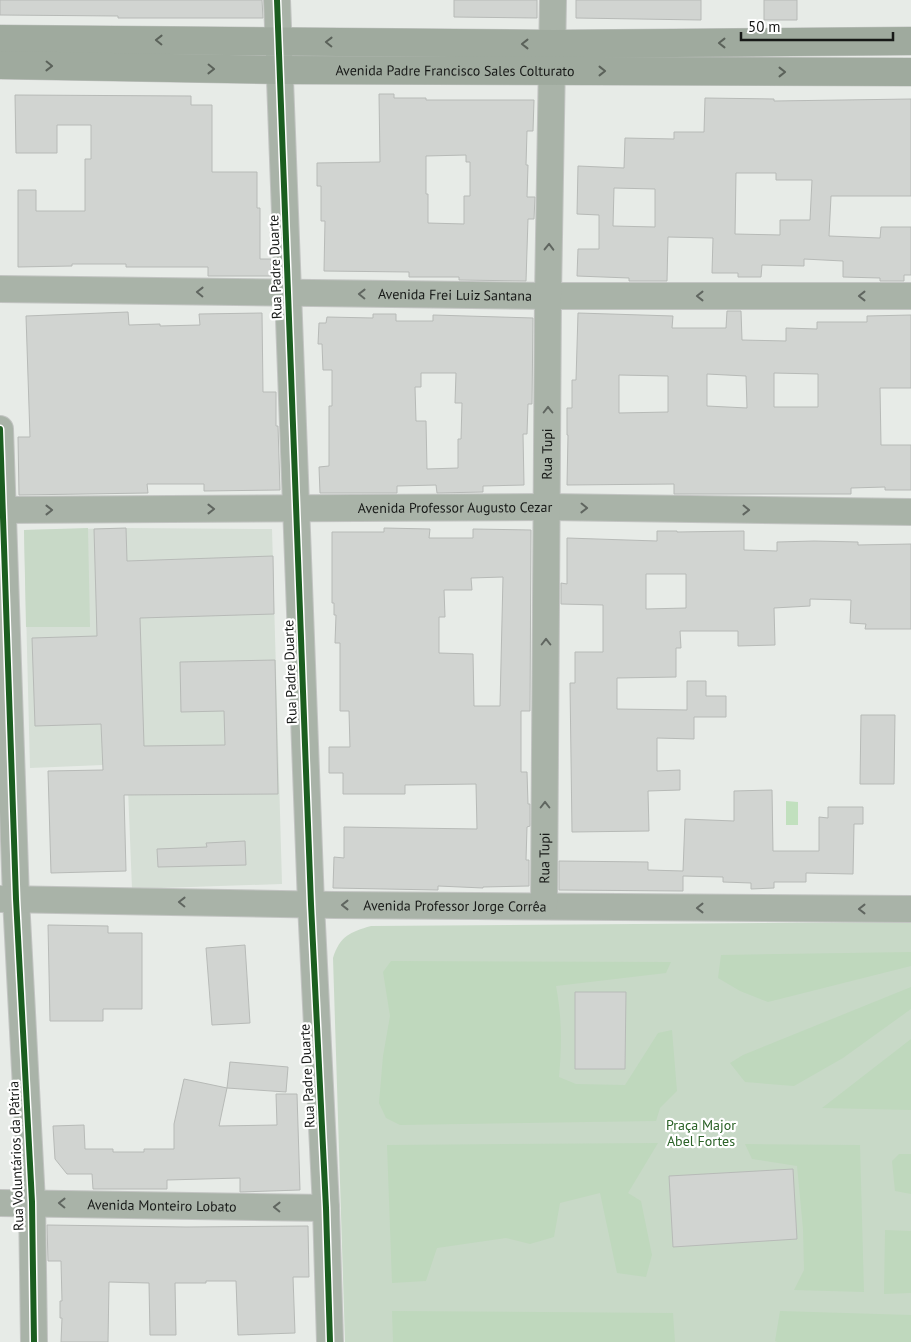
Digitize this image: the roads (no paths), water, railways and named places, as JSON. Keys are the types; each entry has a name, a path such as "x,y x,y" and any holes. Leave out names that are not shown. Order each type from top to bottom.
{"main road":[{"name":"Avenida Padre Francisco Sales Colturato","path":"0,39 552,44 911,41"},
{"name":"Avenida Padre Francisco Sales Colturato","path":"0,65 279,70 911,72"}],"street":[{"name":"Rua Padre Duarte","path":"277,0 311,904 326,1208 330,1342"},
{"name":"Rua Tupi","path":"544,906 548,296 553,0"},
{"name":"Avenida Frei Luiz Santana","path":"0,288 548,296 911,296"},
{"name":"Rua Voluntários da Pátria","path":"0,429 8,899 32,1202 34,1342"},
{"name":"Avenida Professor Augusto Cezar","path":"1,510 547,507 911,512"},
{"name":"Avenida Professor Jorge Corrêa","path":"8,899 311,904 911,909"},
{"name":"Avenida Monteiro Lobato","path":"0,1203 326,1208"}],"park label":[{"name":"Praça Major Abel Fortes","path":"701,1134"}]}
